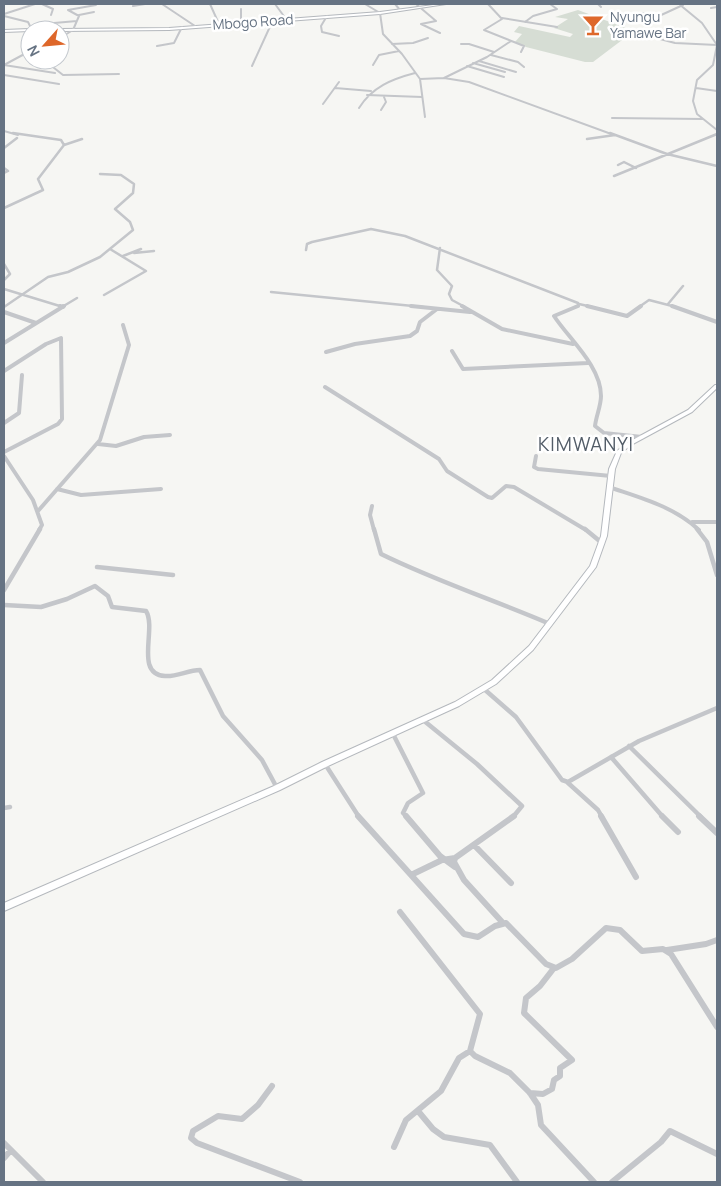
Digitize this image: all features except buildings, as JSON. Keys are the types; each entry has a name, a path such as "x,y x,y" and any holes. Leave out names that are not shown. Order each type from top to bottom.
{"street":[{"path":"4,15 35,4"},
{"path":"42,4 53,9 51,14"},
{"path":"133,6 145,4"},
{"path":"162,4 195,26"},
{"path":"210,4 219,24"},
{"path":"275,4 286,19"},
{"path":"365,4 380,13 382,32 420,79 425,117"},
{"path":"395,4 400,10"},
{"path":"416,4 436,21 422,25 440,33"},
{"name":"Mbogo Road","path":"73,30 129,31 380,13 446,4"},
{"path":"488,4 502,18 557,27"},
{"path":"525,22 530,17 557,9 550,4"},
{"path":"598,4 601,8"},
{"path":"614,176 717,132 694,108 696,88 700,75 714,63 717,45 702,23 683,5 679,4"},
{"path":"94,12 79,15 68,10 96,5"},
{"path":"623,23 633,19 640,13 657,16 683,5"},
{"path":"711,8 717,7"},
{"path":"241,9 241,22"},
{"path":"4,15 21,20"},
{"path":"70,32 73,30 79,15"},
{"path":"327,16 321,26 322,32 339,36"},
{"path":"502,18 484,30 525,46 521,52"},
{"path":"252,66 272,20"},
{"path":"70,22 77,21"},
{"path":"158,46 174,43 182,27"},
{"path":"4,31 20,30"},
{"path":"392,44 413,43 428,38"},
{"path":"660,40 675,43 717,45"},
{"path":"444,78 490,55 511,41"},
{"path":"461,44 469,44 494,52"},
{"path":"373,65 379,55 399,51"},
{"path":"490,55 518,62 524,67"},
{"path":"4,65 20,56"},
{"path":"478,61 516,72"},
{"path":"473,63 505,72"},
{"path":"4,65 55,73"},
{"path":"466,66 504,77"},
{"path":"56,70 63,76 119,74"},
{"path":"359,108 371,91 391,80 416,74"},
{"path":"4,75 59,84"},
{"path":"420,79 444,78 463,80 667,154 717,166"},
{"path":"323,104 339,82"},
{"path":"335,88 371,91"},
{"path":"696,88 717,92"},
{"path":"367,95 422,97"},
{"path":"381,110 386,102 384,97"},
{"path":"612,118 703,119"},
{"path":"4,131 27,137 62,140 64,145"},
{"path":"589,142 585,139 616,135"},
{"path":"4,148 17,138"},
{"path":"4,208 43,190 38,179 64,145 82,138"},
{"path":"618,165 624,162 636,168"},
{"path":"4,168 8,170 4,173"},
{"path":"4,307 48,277 71,271 110,249 133,229 130,222 115,210 133,193 134,184 121,175 100,174"},
{"path":"306,250 307,244 312,242 373,229 406,236 440,248 580,304 627,316 649,300 668,304 717,322"},
{"path":"440,248 436,265 438,275 452,286 449,294 450,298 470,312 502,329 573,344"},
{"path":"104,296 146,271 110,249"},
{"path":"134,253 141,249"},
{"path":"123,256 154,251"},
{"path":"4,264 10,274 4,280"},
{"path":"668,304 683,286"},
{"path":"4,290 63,307"},
{"path":"271,292 470,312"},
{"path":"4,343 77,298"},
{"path":"580,304 554,316 588,363 602,390 595,418 596,428 604,432 642,437"},
{"path":"326,352 355,344 410,336 417,331 420,322 437,309"},
{"path":"4,312 36,323"},
{"path":"38,511 98,444 129,345 123,325"},
{"path":"4,338 9,340"},
{"path":"4,371 32,353 61,338 62,419 58,424 4,452"},
{"path":"452,351 463,369 588,363"},
{"path":"4,423 19,413 22,375"},
{"path":"4,907 277,788 423,720 484,688 520,660 581,586 593,567 602,543 611,476 620,452 642,437 690,410 717,386"},
{"path":"325,387 439,459 447,471 488,497 492,498 506,486 514,488 583,528 602,543"},
{"path":"98,444 116,446 144,437 170,435"},
{"path":"4,456 25,487 42,521 41,530 4,590"},
{"path":"536,456 534,466 538,469 611,476"},
{"path":"609,486 661,505 692,522 707,543 717,575"},
{"path":"57,489 81,495 161,489"},
{"path":"372,506 370,515 381,554 422,574 482,595 550,624"},
{"path":"692,522 717,522"},
{"path":"97,567 173,575"},
{"path":"4,605 41,607 67,599 95,586 108,596 112,607 146,610 151,620 148,658 150,668 156,673 170,676 182,675 194,669 200,670 223,716 262,760 277,788"},
{"path":"484,688 516,717 562,780 567,782 598,810 611,828 636,877"},
{"path":"567,782 575,780 629,746 717,708"},
{"path":"411,875 442,860 455,858 518,813 522,806 477,764 423,720"},
{"path":"393,734 423,793 408,804 403,813 416,824 442,860 456,867"},
{"path":"629,746 717,833"},
{"path":"611,757 646,799 678,832"},
{"path":"325,764 353,810 460,929 472,938 478,938 494,926 503,923"},
{"path":"474,845 510,883"},
{"path":"455,858 456,867 464,880 503,923 546,964 554,968 559,968 572,959 608,927 620,930 642,951 667,950 706,944 717,940"},
{"path":"394,1147 406,1120 441,1091 459,1058 470,1050 480,1014 400,912"},
{"path":"667,950 717,1028"},
{"path":"530,1093 543,1094 552,1089 554,1080 560,1076 560,1068 572,1060 543,1034 524,1013 526,998 540,986 554,968"},
{"path":"470,1050 476,1056 510,1073 517,1079 521,1086 530,1093 538,1106 541,1125 594,1182"},
{"path":"272,1086 248,1115 236,1119 223,1116 214,1117 193,1131 191,1138 197,1143 300,1182"},
{"path":"418,1111 423,1120 450,1141 484,1143 494,1148 502,1166 517,1182"},
{"path":"612,1182 661,1142 670,1131 717,1154"},
{"path":"4,1143 43,1182"},
{"path":"4,1158 11,1150"}],"shaded area":[{"path":"578,10 634,31 593,62 585,62 526,47 515,42 522,34 514,32 519,26 570,37 573,34 554,28 568,19 555,17"}],"place":[{"name":"Nyungu Yamawe Bar","path":"593,25"}],"district":[{"name":"KIMWANYI","path":"586,444"}]}
